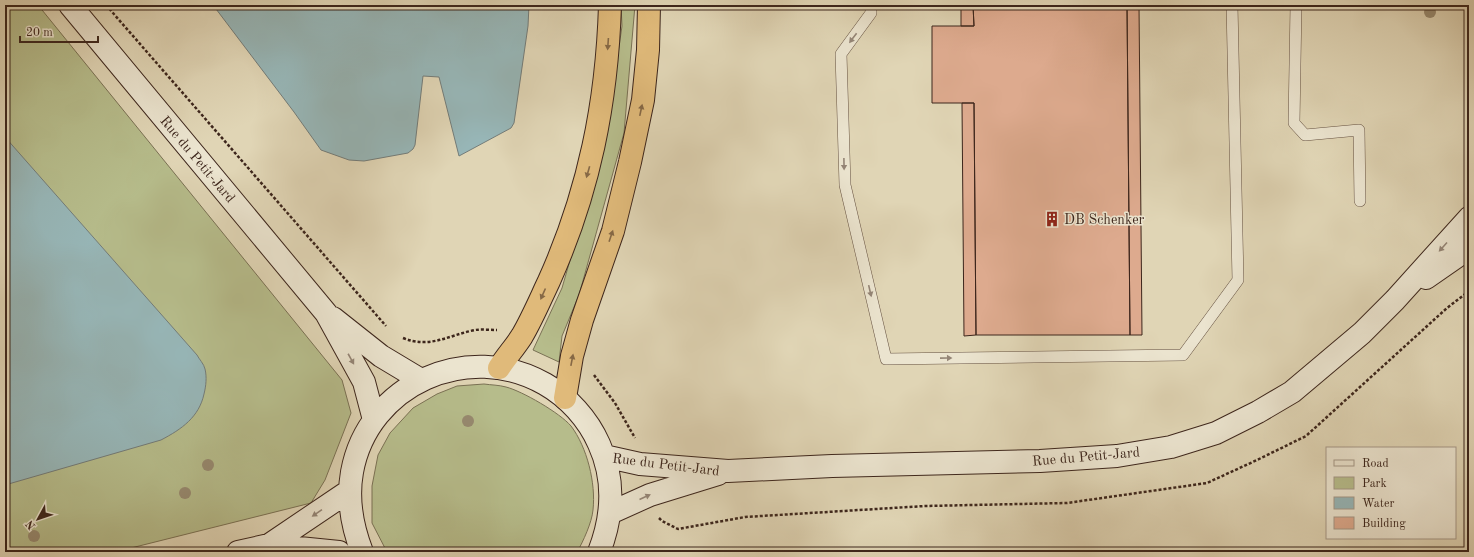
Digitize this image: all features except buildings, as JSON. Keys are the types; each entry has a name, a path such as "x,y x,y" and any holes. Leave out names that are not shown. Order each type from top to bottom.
{"highway":[{"path":"498,368 522,336 534,314 574,221 590,166 606,73 610,5"},
{"path":"565,398 572,356 582,320 613,231 630,162 643,100 648,50 648,5"}],"main road":[{"name":"Rue du Petit-Jard","path":"70,5 326,313 364,382 374,420"},
{"path":"1395,300 1469,218"},
{"path":"1395,300 1469,248"},
{"name":"Rue du Petit-Jard","path":"604,456 640,464 728,471 832,466 1040,461 1117,456 1171,447 1216,433 1258,412 1292,392 1362,332 1395,300"},
{"name":"Rue du Petit-Jard","path":"326,313 381,356 421,380"},
{"path":"362,552 355,534 352,520 350,491 356,454 374,420 387,405 421,380 439,373 459,368 479,366 517,371 550,387 565,398 582,415 595,435 604,456 610,488 610,513 599,552"},
{"name":"Rue du Petit-Jard","path":"610,513 650,495 728,471"},
{"path":"269,545 350,491"},
{"path":"238,552 269,545 339,552"}],"lane":[{"path":"871,5 872,13 841,54 845,185 886,359 1183,355 1238,280 1232,5"},
{"path":"1296,5 1294,123 1305,135 1359,130 1360,201"}],"path":[{"path":"106,5 390,331"},
{"path":"650,495 654,512 662,521 678,528 745,517 925,506 1067,503 1207,483 1306,436 1447,308 1469,291"},
{"path":"399,336 404,339 418,342 432,343 476,330 488,329 505,330 522,336"},
{"path":"572,356 586,364 615,403 638,444 640,464"}],"green space":[{"path":"5,5 38,5 342,380 351,413 325,480 311,503 115,552 5,552"},
{"path":"621,5 635,5 624,133 579,295 562,336 559,362 533,350 562,288 607,132 622,26"},
{"path":"484,384 498,385 513,389 550,409 571,426 582,444 592,477 594,500 591,520 577,552 387,552 372,523 372,486 378,455 390,433 413,408 437,394 457,386"}],"water":[{"path":"213,5 529,5 528,26 514,123 511,128 459,156 439,77 423,76 415,145 408,153 364,161 349,160 321,150"},
{"path":"5,137 197,355 203,363 206,372 206,385 202,402 194,416 183,427 161,440 5,485"}],"place":[{"name":"DB Schenker","path":"1052,219"}]}
